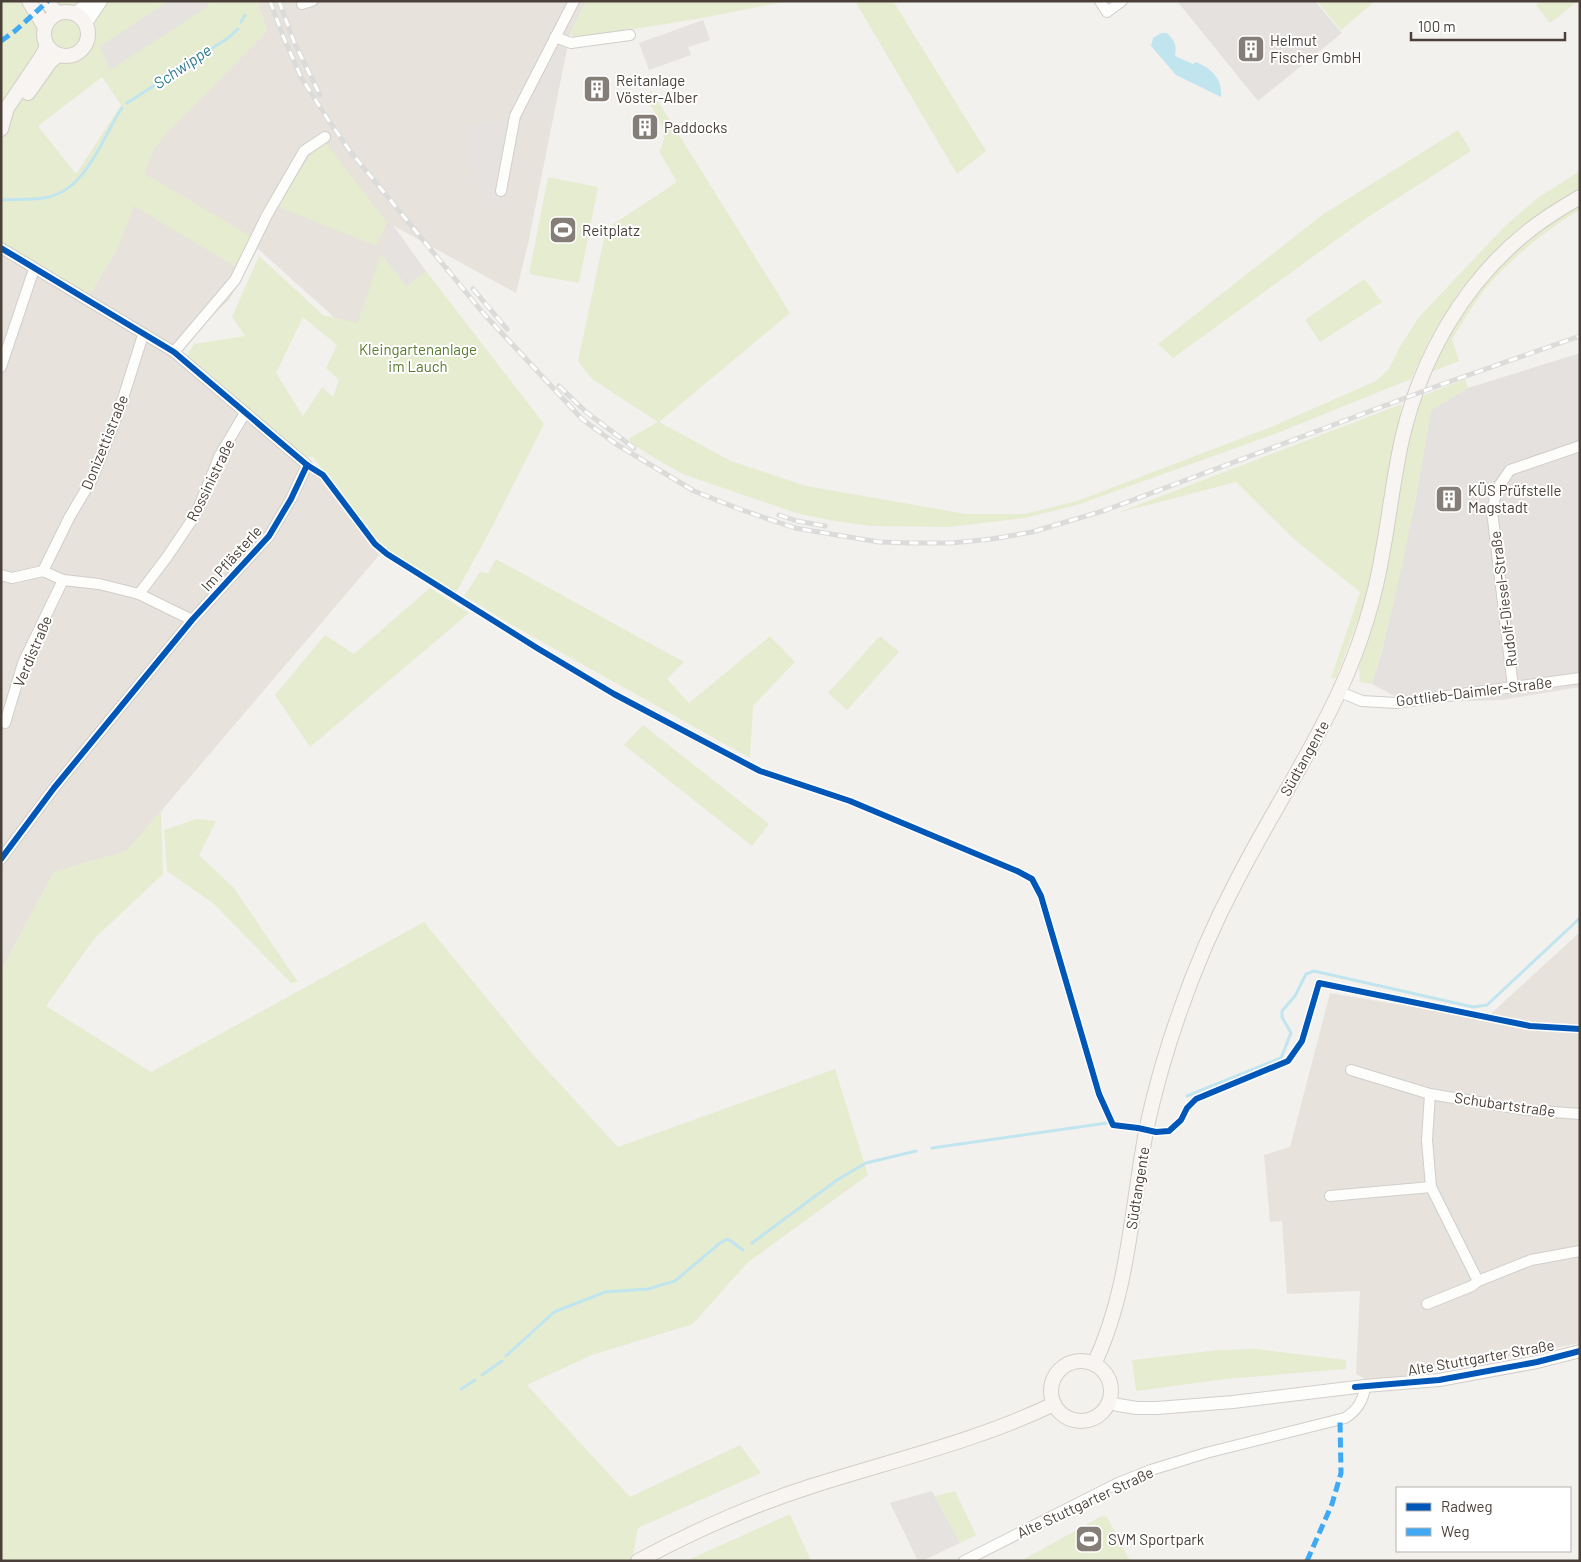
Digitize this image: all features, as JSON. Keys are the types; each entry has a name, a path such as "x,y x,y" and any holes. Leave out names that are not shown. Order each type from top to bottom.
{"main road":[{"path":"29,1 45,27"},
{"path":"46,1 57,13"},
{"path":"2,127 15,113 50,62 58,55 74,54 86,44 88,34 86,23 75,13 66,11 57,13 51,17 45,27 44,40 47,46 58,55"},
{"path":"2,127 7,108 47,46"},
{"name":"Südtangente","path":"1094,1364 1105,1340 1119,1291 1149,1119 1162,1066 1192,977 1217,919 1237,879 1305,760 1340,692 1354,658 1368,616 1384,549 1392,492 1403,436 1412,401 1429,358 1445,328 1476,282 1525,234 1553,213 1580,197"},
{"path":"1076,1361 1094,1364 1102,1368 1111,1384 1109,1402 1097,1417 1077,1421 1068,1418 1054,1404 1051,1395 1054,1377 1067,1364 1076,1361"},
{"path":"638,1561 714,1523 760,1505 811,1486 992,1430 1054,1404"}],"street":[{"path":"75,13 92,1"},
{"path":"86,23 101,1"},
{"path":"501,191 515,116 574,1"},
{"path":"1100,1 1107,12 1122,1"},
{"path":"555,37 571,43 630,35"},
{"path":"174,352 234,280 267,214 304,151 325,137"},
{"name":"Im Pflästerle","path":"1,248 174,352 307,466 291,499 269,536 192,620 54,788 1,859"},
{"path":"1,367 34,269"},
{"name":"Donizettistraße","path":"42,571 69,518 92,479 119,411 143,335"},
{"name":"Rossinistraße","path":"139,594 196,514 220,455 245,413"},
{"name":"Rudolf-Diesel-Straße","path":"1513,687 1492,511 1497,489 1510,470 1580,446"},
{"path":"1,575 12,578 42,571 63,580 99,584 139,594 192,620"},
{"name":"Verdistraße","path":"4,723 23,663 63,580"},
{"name":"Gottlieb-Daimler-Straße","path":"1340,692 1362,700 1396,702 1580,678"},
{"name":"Schubartstraße","path":"1351,1070 1430,1094 1527,1110 1580,1114"},
{"path":"1430,1094 1427,1140 1431,1187 1478,1281"},
{"path":"1330,1196 1431,1187"},
{"path":"1427,1304 1531,1260 1580,1251"},
{"name":"Alte Stuttgarter Straße","path":"1109,1402 1137,1408 1157,1408 1233,1402 1365,1386 1439,1380 1537,1362 1580,1351"},
{"name":"Alte Stuttgarter Straße","path":"964,1561 1093,1496 1151,1470 1206,1453 1345,1418 1360,1404 1365,1386"}],"shaded area":[{"path":"169,1 210,1 207,7 110,70 100,46"},
{"path":"257,1 586,1 570,34 528,244 516,293 392,225 354,335 258,249 229,300 189,337 177,357 303,465 327,477 381,553 127,851 54,872 1,971 1,246 89,295 117,250 153,149 174,125 267,31"},
{"path":"1177,1 1315,1 1342,33 1258,101"},
{"path":"703,20 710,40 688,47 691,55 649,70 639,43"},
{"path":"557,48 566,49 551,117 525,108"},
{"path":"512,118 497,205 484,197 472,168 466,125"},
{"path":"392,224 426,271 407,286 381,254"},
{"path":"1580,353 1580,687 1502,700 1407,703 1372,684 1383,647 1415,502 1431,410 1468,388"},
{"path":"1580,932 1580,1343 1373,1383 1356,1374 1360,1291 1287,1294 1282,1221 1270,1222 1264,1155 1290,1147 1330,993 1485,1019"},
{"path":"932,1491 960,1543 922,1561 918,1561 890,1503"}],"green space":[{"path":"1,1 21,1 33,20 54,1 257,1 267,31 153,149 145,174 252,237 236,267 134,206 117,250 89,295 1,246","holes":["102,77 121,105 76,174 38,126"]},
{"path":"586,1 788,1 702,18 578,38 570,34"},
{"path":"855,1 893,1 986,151 957,174"},
{"path":"1317,1 1375,1 1341,30"},
{"path":"1540,1 1578,1 1550,23 1536,5"},
{"path":"651,90 790,313 659,422 731,461 806,486 966,514 1025,514 1077,501 1271,427 1376,381 1389,369 1401,345 1419,317 1506,225 1539,197 1580,171 1580,189 1520,227 1460,290 1430,338 1411,379 1275,434 1077,505 1025,518 949,527 871,526 796,513 685,475 654,458 630,442 630,438 658,422 592,379 578,361 606,229 677,182 659,151 664,138 658,118 647,99"},
{"path":"1458,130 1471,151 1365,219 1173,358 1158,344 1322,215"},
{"path":"322,138 387,222 377,246 276,206"},
{"name":"Reitplatz","path":"548,177 598,187 579,283 529,274"},
{"path":"1580,204 1580,210 1527,247 1482,293 1452,339 1459,361 1427,374 1459,316 1483,284 1535,234"},
{"name":"Kleingartenanlage im Lauch","path":"381,254 407,286 426,271 544,424 491,529 452,600 381,553 313,457 301,457 185,358 194,344 245,336 232,317 259,256 323,315 358,323","holes":["303,317 337,345 326,368 339,380 333,397 322,387 303,416 276,373"]},
{"path":"1364,279 1382,302 1320,342 1305,320"},
{"path":"1465,379 1468,388 1431,410 1406,548 1382,650 1372,684 1360,682 1359,667 1377,613 1417,398"},
{"path":"1402,404 1376,559 1365,602 1336,678 1331,678 1360,592 1295,540 1236,482 1117,513"},
{"path":"496,559 684,662 667,679 689,703 770,636 795,662 753,706 750,758 512,625 464,596 480,572 488,573"},
{"path":"430,588 469,613 310,747 275,695 325,635 354,654"},
{"path":"880,636 899,652 847,710 828,693"},
{"path":"643,725 769,824 752,846 624,745"},
{"path":"161,811 163,874 94,939 46,1006 151,1072 424,922 535,1057 618,1147 835,1069 868,1175 747,1263 693,1324 592,1355 527,1385 630,1497 740,1445 761,1473 638,1528 632,1561 1,1561 1,971 54,872 127,851"},
{"path":"196,819 216,821 199,855 234,888 298,982 291,983 214,904 167,871 164,830"},
{"path":"1256,1349 1346,1360 1346,1369 1226,1379 1136,1391 1132,1360 1219,1350"},
{"path":"955,1491 976,1535 960,1543 935,1496"},
{"path":"790,1514 811,1561 686,1561"},
{"name":"SVM Sportpark","path":"1102,1516 1107,1517 1130,1561 1021,1561"}],"water":[{"path":"1161,33 1167,33 1174,41 1175,56 1193,64 1196,62 1201,64 1215,75 1220,85 1221,97 1176,75 1151,46 1153,38"}],"waterway":[{"name":"Schwippe","path":"241,22 245,15"},
{"name":"Schwippe","path":"127,103 228,38 238,29"},
{"name":"Schwippe","path":"1,200 44,198 59,193 71,185 82,175 91,162 122,108"},
{"path":"1187,1096 1281,1058 1291,1033 1282,1017 1282,1011 1295,996 1306,974 1314,971 1473,1007 1487,1005 1580,918"},
{"path":"932,1148 1107,1123"},
{"path":"752,1243 837,1180 866,1163 916,1151"},
{"path":"506,1356 554,1312 605,1292 648,1289 675,1281 720,1243 728,1239 743,1250"},
{"path":"482,1375 502,1361"},
{"path":"461,1389 475,1380"}],"railway":[{"path":"270,1 301,77 350,151 483,313 582,419 616,444 694,491 795,528 879,542 914,543 951,543 992,539 1032,532 1106,510 1440,385 1580,336"},
{"path":"279,1 294,42 320,95"},
{"path":"473,289 507,329"},
{"path":"559,386 586,412 634,448"},
{"path":"779,515 797,521 825,526"}],"marked path":[{"path":"1,41 48,1"},
{"path":"1307,1561 1332,1504 1341,1473 1340,1420"}],"cycle path":[{"path":"1,248 174,352 307,465 323,475 375,544 387,554 537,648 614,694 760,771 850,801 1032,879 1041,896 1099,1094 1113,1125 1156,1132 1169,1131 1181,1120 1187,1108 1196,1099 1288,1061 1302,1041 1319,983 1530,1026 1580,1029"},
{"path":"1,859 54,788 192,620 269,536 291,499 307,465"},
{"path":"1355,1387 1439,1380 1537,1362 1580,1351"}],"place":[{"name":"Helmut Fischer GmbH","path":"1251,49"},
{"name":"Reitanlage Vöster-Alber","path":"597,89"},
{"name":"Paddocks","path":"645,127"},
{"name":"Reitplatz","path":"563,230"},
{"name":"KÜS Prüfstelle Magstadt","path":"1449,499"},
{"name":"SVM Sportpark","path":"1089,1539"}]}
